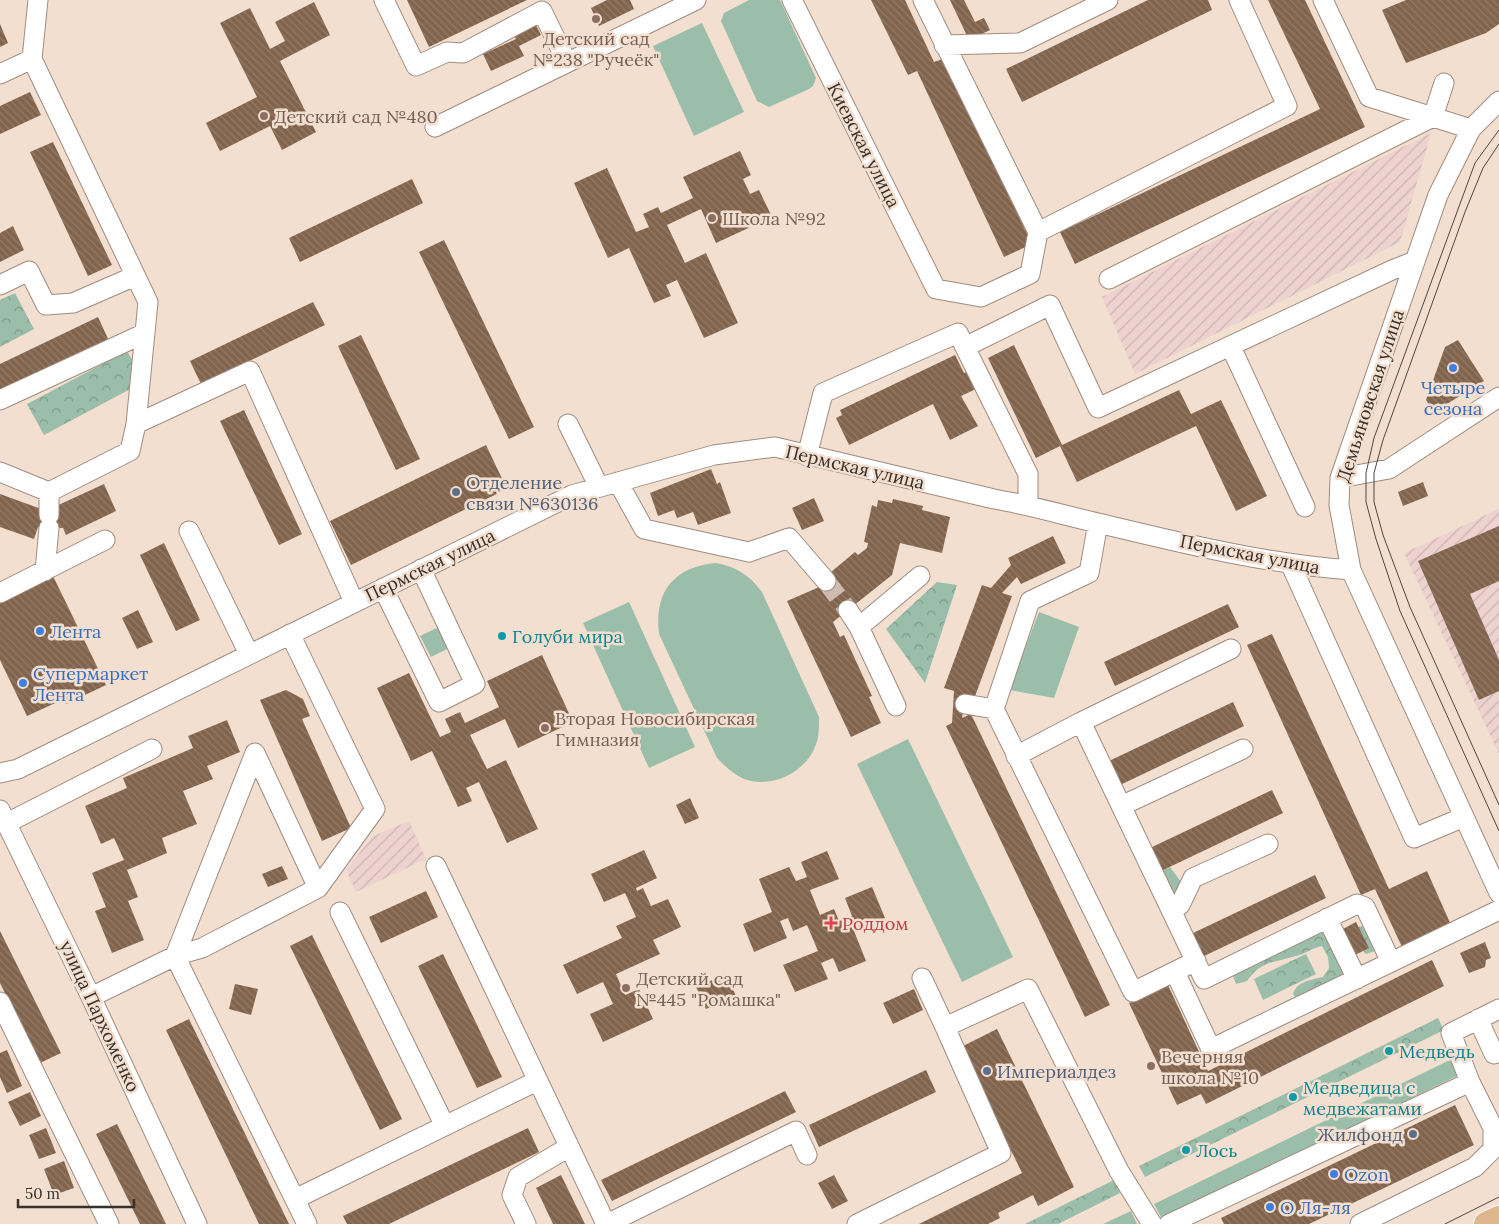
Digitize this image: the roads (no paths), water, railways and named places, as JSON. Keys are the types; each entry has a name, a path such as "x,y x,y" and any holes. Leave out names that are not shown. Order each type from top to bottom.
{"main road":[{"path":"1486,1224 1499,1218"}],"street":[{"path":"0,472 49,492 130,451 136,424 148,302 32,59 38,0"},
{"path":"384,0 416,66 447,52 463,53 543,6 567,62"},
{"path":"434,127 696,0"},
{"name":"Киевская улица","path":"792,0 936,289 981,298 1030,274 1038,232"},
{"path":"923,0 1038,232 1287,106 1239,0"},
{"path":"944,45 1020,43 1108,0"},
{"path":"1322,0 1369,98 1472,129"},
{"path":"0,74 32,59"},
{"path":"1108,279 1433,117 1444,83"},
{"name":"Демьяновская улица","path":"1499,101 1472,129 1438,195 1340,478 1340,505 1351,570 1499,893"},
{"path":"965,347 1050,305 1098,408 1392,270 1415,261"},
{"path":"0,285 29,271 46,305 73,303 135,276"},
{"path":"0,400 144,333"},
{"path":"807,456 823,393 958,333 1028,474 1028,505"},
{"path":"1231,347 1305,508"},
{"path":"136,424 250,371 354,602"},
{"path":"1340,478 1389,469 1499,397"},
{"path":"568,424 599,487"},
{"name":"Пермская улица","path":"0,773 18,769 572,495 714,455 775,448 1028,505 1098,523 1291,565 1351,570"},
{"path":"618,482 644,529 749,552 788,538 826,581"},
{"path":"45,571 49,522 49,492"},
{"path":"1098,523 1089,573 1030,601 994,709 1133,992 1196,962"},
{"path":"189,531 249,654"},
{"path":"0,593 105,540"},
{"path":"1291,565 1414,838 1464,817"},
{"path":"383,588 439,702 476,684 421,569"},
{"path":"859,627 920,576"},
{"path":"848,610 859,627 896,706"},
{"path":"91,997 175,956 202,948 318,888 375,809 290,634"},
{"path":"1016,756 1231,649"},
{"path":"965,704 994,709"},
{"path":"1081,722 1204,979 1357,904 1365,908 1391,962"},
{"path":"3,817 152,749"},
{"path":"1121,806 1243,749"},
{"path":"307,1224 175,956 255,753 318,888"},
{"name":"улица Пархоменко","path":"3,817 91,997 196,1224"},
{"path":"1172,910 1180,905 1193,878 1268,844"},
{"path":"436,866 606,1224 796,1131 807,1155"},
{"path":"1175,972 1211,1049 1499,910"},
{"path":"340,912 445,1126"},
{"path":"1328,918 1357,979"},
{"path":"857,1224 1001,1153 922,978"},
{"path":"945,1027 1028,989 1119,1171 1152,1224"},
{"path":"0,1002 109,1224"},
{"path":"1360,1224 1475,1167 1493,1149 1492,1128 1470,1082 1451,1033 1499,1009"},
{"path":"1478,1020 1494,1054 1499,1052"},
{"path":"295,1200 537,1081"},
{"path":"1169,1224 1470,1082"},
{"path":"526,1224 512,1195 518,1177 569,1147"}],"tunnel":[{"path":"826,581 848,610"}],"tram line":[{"path":"1499,130 1475,163 1374,438 1366,473 1366,502 1400,611 1499,831"},
{"path":"1499,144 1483,168 1465,212 1383,440 1374,473 1374,502 1383,535 1410,607 1499,805"},
{"path":"1445,1224 1499,1197"}],"place":[{"name":"Детский сад №238 \"Ручеёк\"","path":"596,19"},
{"name":"Детский сад №480","path":"264,116"},
{"name":"Школа №92","path":"712,218"},
{"name":"Четыре сезона","path":"1453,368"},
{"name":"Отделение связи №630136","path":"456,492"},
{"name":"Лента","path":"40,631"},
{"name":"Голуби мира","path":"502,636"},
{"name":"Супермаркет Лента","path":"23,683"},
{"name":"Вторая Новосибирская Гимназия","path":"545,728"},
{"name":"Роддом","path":"831,923"},
{"name":"Детский сад №445 \"Ромашка\"","path":"626,988"},
{"name":"Медведь","path":"1389,1051"},
{"name":"Вечерняя школа №10","path":"1151,1066"},
{"name":"Империалдез","path":"987,1071"},
{"name":"Медведица с медвежатами","path":"1293,1097"},
{"name":"Жилфонд","path":"1413,1134"},
{"name":"Лось","path":"1186,1150"},
{"name":"Ozon","path":"1334,1174"},
{"name":"О Ля-ля","path":"1270,1207"}]}
